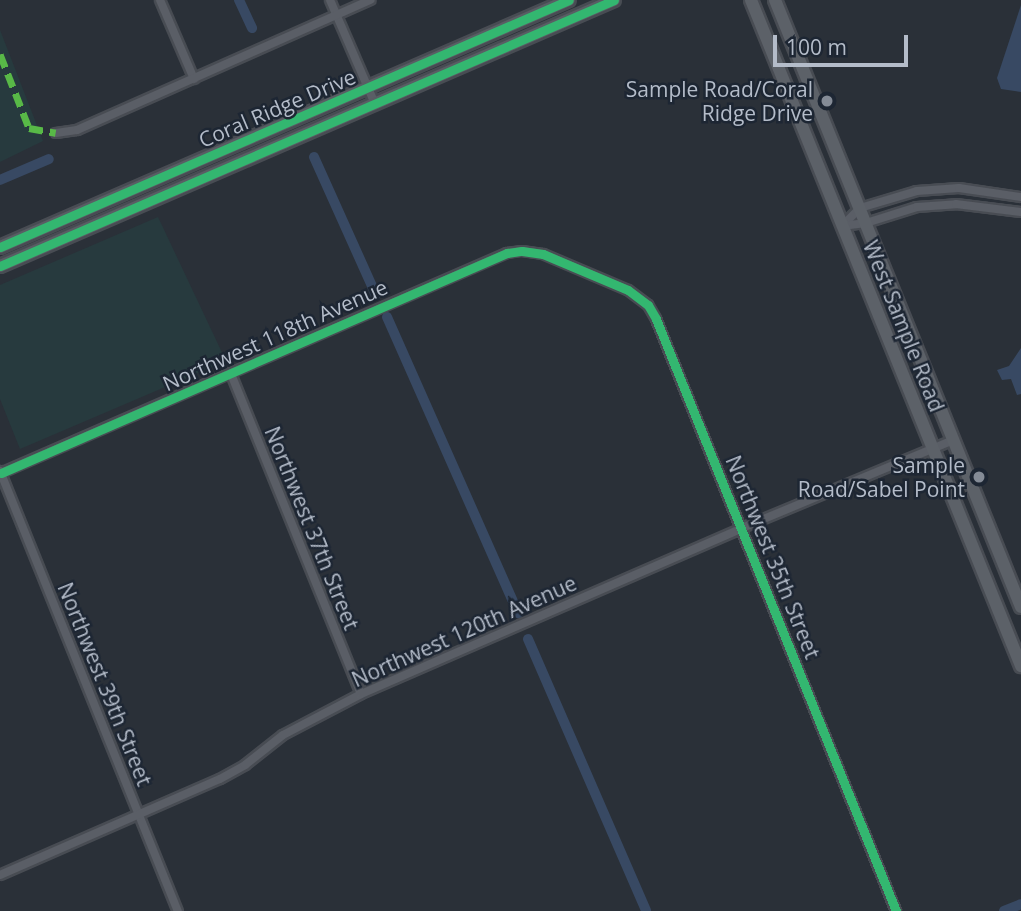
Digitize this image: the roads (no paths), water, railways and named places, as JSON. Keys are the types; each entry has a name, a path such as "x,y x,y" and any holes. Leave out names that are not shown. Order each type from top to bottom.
{"main road":[{"name":"Coral Ridge Drive","path":"0,247 569,0"},
{"name":"Coral Ridge Drive","path":"0,266 614,0"},
{"name":"West Sample Road","path":"751,0 1021,666"},
{"name":"West Sample Road","path":"775,0 1021,607"},
{"path":"164,195 170,182 186,166"}],"street":[{"path":"160,0 194,79"},
{"path":"330,0 375,104"},
{"path":"56,133 77,130 370,0"},
{"path":"842,226 860,208 917,191 959,188 1021,197"},
{"path":"842,226 866,223 917,207 956,204 1021,212"},
{"name":"Northwest 118th Avenue","path":"1,472 507,253 523,251 565,264"},
{"name":"Northwest 35th Street","path":"565,264 628,290 648,305 742,528 896,911"},
{"name":"Northwest 37th Street","path":"231,374 361,694"},
{"name":"Northwest 120th Avenue","path":"0,875 220,779 245,765 284,735 361,694 742,528 953,440"},
{"name":"Northwest 39th Street","path":"1,472 178,911"}],"water":[{"path":"1021,5 1021,92 1001,89 997,78"},
{"path":"1021,348 1021,394 1017,395 1011,379 1002,380 997,370 1009,366"}],"waterway":[{"path":"239,0 252,28"},
{"path":"314,157 376,295"},
{"path":"0,180 49,159"},
{"path":"387,317 518,613"},
{"path":"528,639 646,911"},
{"path":"1004,911 1021,904"}],"place":[{"name":"Sample Road/Coral Ridge Drive","path":"827,101"},
{"name":"Sample Road/Sabel Point","path":"979,477"}]}
